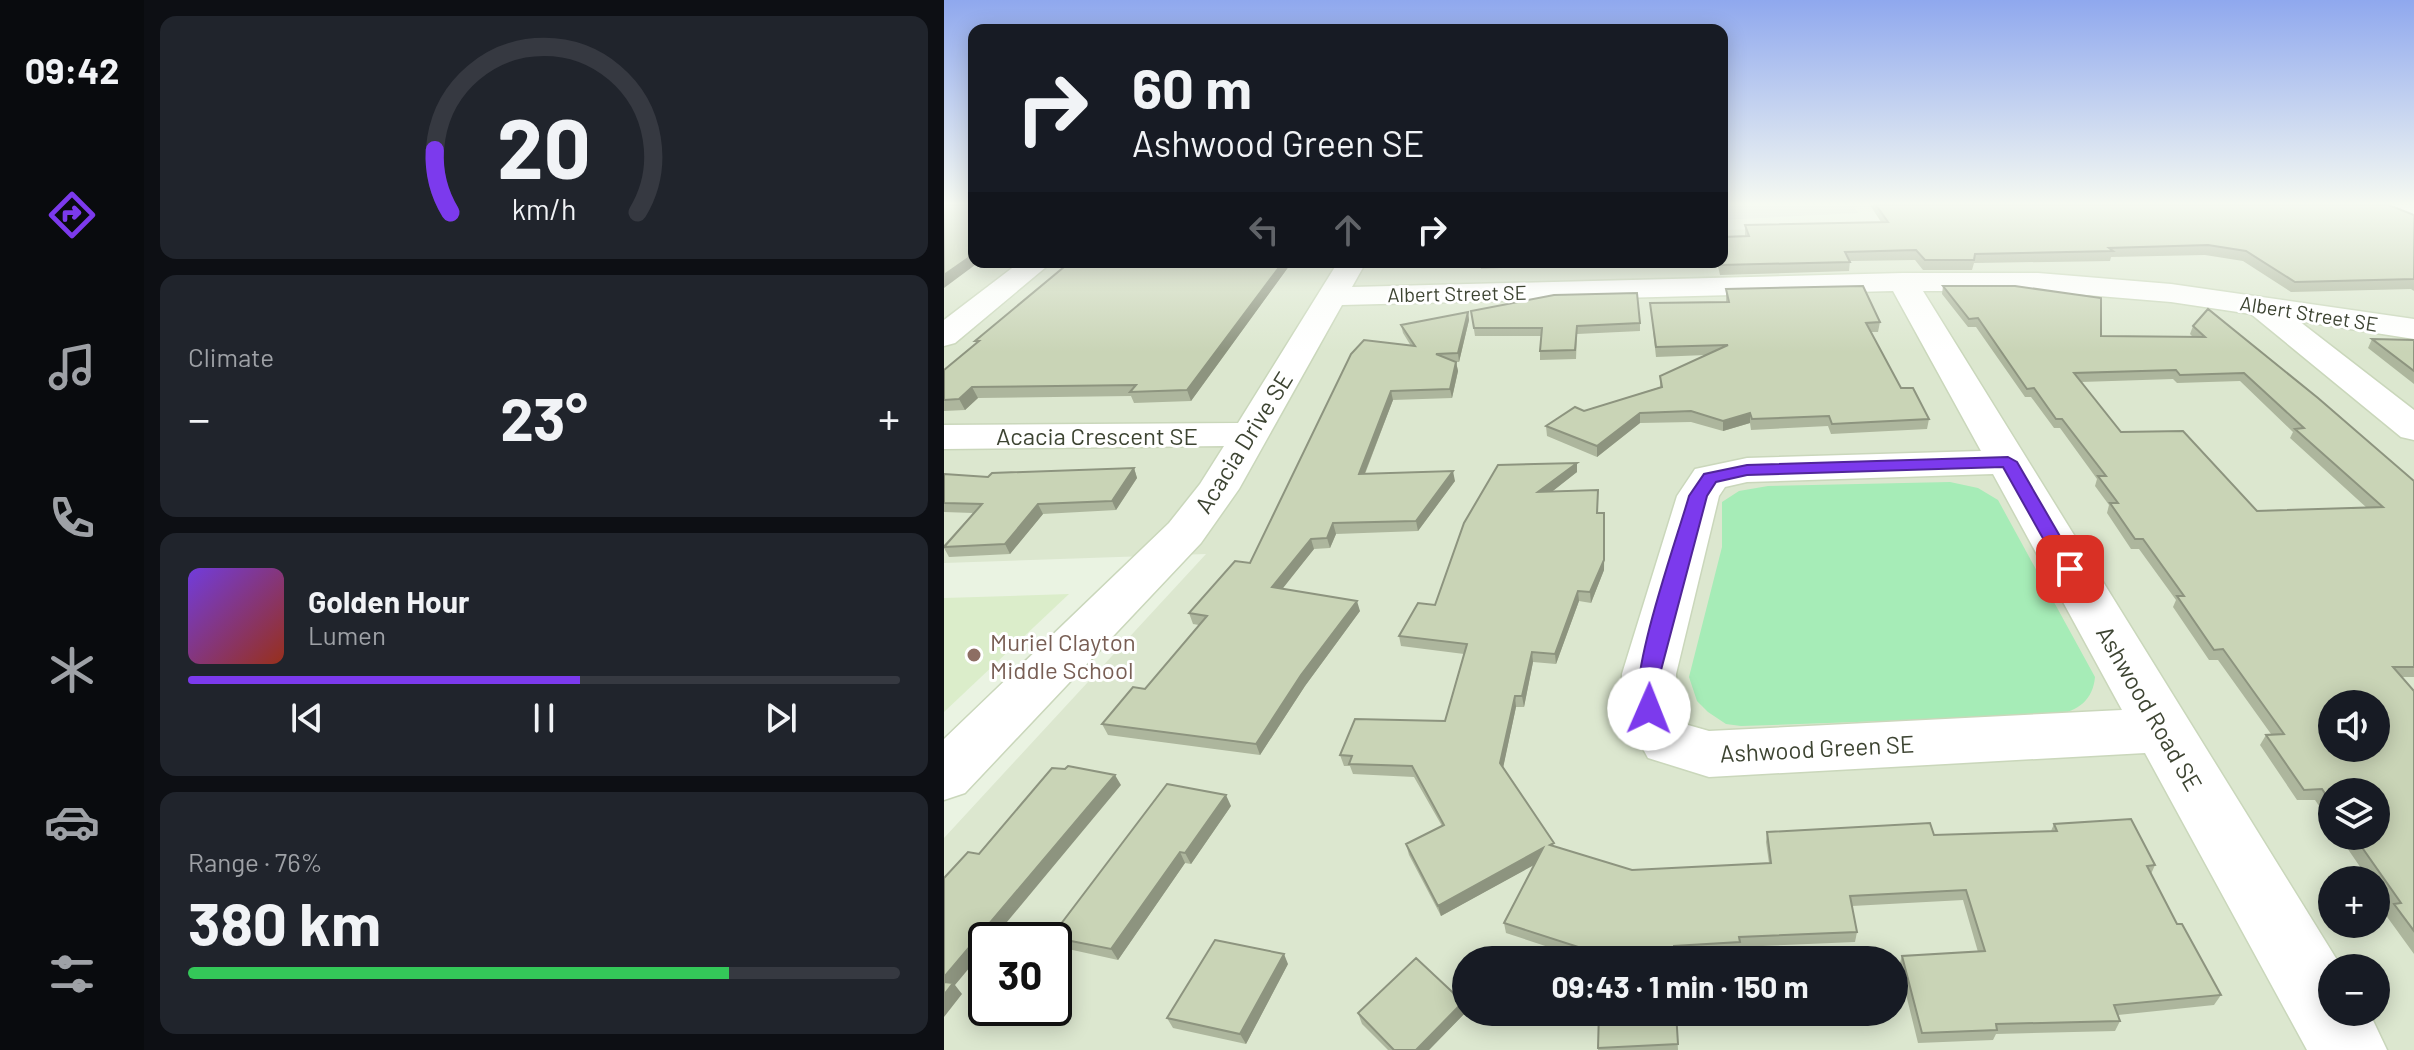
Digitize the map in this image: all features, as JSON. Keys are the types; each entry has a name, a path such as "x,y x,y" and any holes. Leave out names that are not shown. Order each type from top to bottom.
{"street":[{"path":"944,336 1030,268"},
{"name":"Albert Street SE","path":"1342,279 1674,275 1903,282 2038,282 2203,289 2259,305 2414,329"},
{"name":"Acacia Drive SE","path":"944,776 1185,533 1218,489 1342,279"},
{"name":"Ashwood Road SE","path":"1903,282 2349,1050"},
{"path":"2259,305 2414,429"},
{"name":"Acacia Crescent SE","path":"944,437 1251,434"},
{"name":"Ashwood Green SE","path":"2008,462 1747,470 1710,478 1698,496 1649,674 1649,709 1655,720 1668,742 1709,754 2162,730"}],"shaded area":[{"path":"944,254 961,254 968,258 968,268 1728,268 1728,254 2414,254 2414,1050 944,1050 944,838 1206,554 944,563"},
{"name":"Muriel Clayton Middle School","path":"1069,594 944,712 944,598"}],"green space":[{"path":"1950,482 1978,488 1998,500 2095,677 2091,692 2083,703 2071,711 2056,715 1741,726 1726,724 1697,701 1689,677 1722,547 1722,502 1739,491 1768,486"}],"building":[{"path":"944,254 968,254 968,258 944,275"},
{"path":"1728,254 1846,254 1850,262 1728,265"},
{"path":"1920,254 1975,254 1974,260 1925,260"},
{"path":"2251,254 2414,254 2414,279 2295,282"},
{"path":"1063,268 1278,268 1187,390 1130,392 1136,385 972,387 959,399 944,400 944,370 979,341 975,341"},
{"path":"1863,286 1880,322 1866,323 1901,388 1913,388 1929,419 1832,424 1829,416 1752,419 1750,413 1723,421 1691,411 1640,413 1597,446 1546,426 1575,407 1584,411 1662,387 1660,376 1728,345 1656,347 1650,303 1729,302 1726,289"},
{"path":"1943,286 2015,286 2101,298 2101,336 2205,337 2193,326 2208,309 2414,481 2414,667 2393,667 2414,691 2414,931 2394,904 2401,903 2390,887 2390,866 2375,866 2364,850 2390,850 2390,778 2318,778 2318,789 2304,790 2266,735 2284,734 2223,649 2214,650 2177,596 2184,596 2143,539 2135,539 2110,503 2118,503 2098,476 2106,476 2062,419 2056,419 2034,388 2027,389 1978,318 1969,319","holes":["2176,370 2180,375 2244,373 2304,428 2295,429 2383,507 2257,511 2183,431 2121,432 2074,373"]},
{"path":"1637,293 1640,323 1577,326 1575,350 1540,351 1542,328 1474,328 1471,311 1554,295"},
{"path":"1468,312 1458,353 1436,354 1456,362 1450,389 1391,391 1359,474 1453,471 1416,521 1333,523 1327,538 1311,539 1272,587 1357,601 1301,675 1256,744 1102,724 1133,687 1145,689 1207,616 1189,613 1235,561 1250,563 1351,354 1364,340 1415,346 1401,325"},
{"path":"2372,339 2414,340 2414,371"},
{"path":"1577,463 1538,492 1598,490 1597,513 1604,513 1604,560 1590,592 1578,591 1555,654 1532,652 1522,696 1515,696 1500,763 1554,843 1550,845 1632,870 1771,863 1767,832 1930,823 1934,835 2057,831 2054,824 2131,819 2155,865 2147,866 2177,924 2182,924 2221,995 2114,1005 2120,1021 1996,1024 1997,1030 1922,1033 1908,979 1908,956 1985,951 1966,890 1850,896 1857,932 1739,937 1740,942 1674,946 1575,946 1504,923 1543,848 1438,906 1406,844 1444,825 1412,766 1349,764 1352,756 1340,755 1355,719 1445,721 1467,644 1399,636 1418,603 1435,605 1464,523 1498,465"},
{"path":"1134,468 1112,501 1038,504 1005,544 944,547 982,504 944,503 944,474 988,477 992,473"},
{"path":"1068,766 1115,775 991,922 968,922 968,949 944,977 944,878 968,852 979,854 1052,768 1065,769"},
{"path":"1167,784 1226,795 1185,853 1180,852 1111,949 1072,941 1072,922 1062,922"},
{"path":"1215,940 1284,954 1240,1034 1167,1018"},
{"path":"1416,958 1452,992 1452,1013 1416,1050 1394,1050 1358,1013"},
{"path":"944,982 953,983 944,995"},
{"path":"1599,1026 1677,1026 1678,1044 1598,1048"}],"place":[{"name":"Muriel Clayton Middle School","path":"974,655"}],"route":[{"path":"1649,709 1649,674 1698,496 1710,478 1747,470 2008,462 2070,569"}]}
